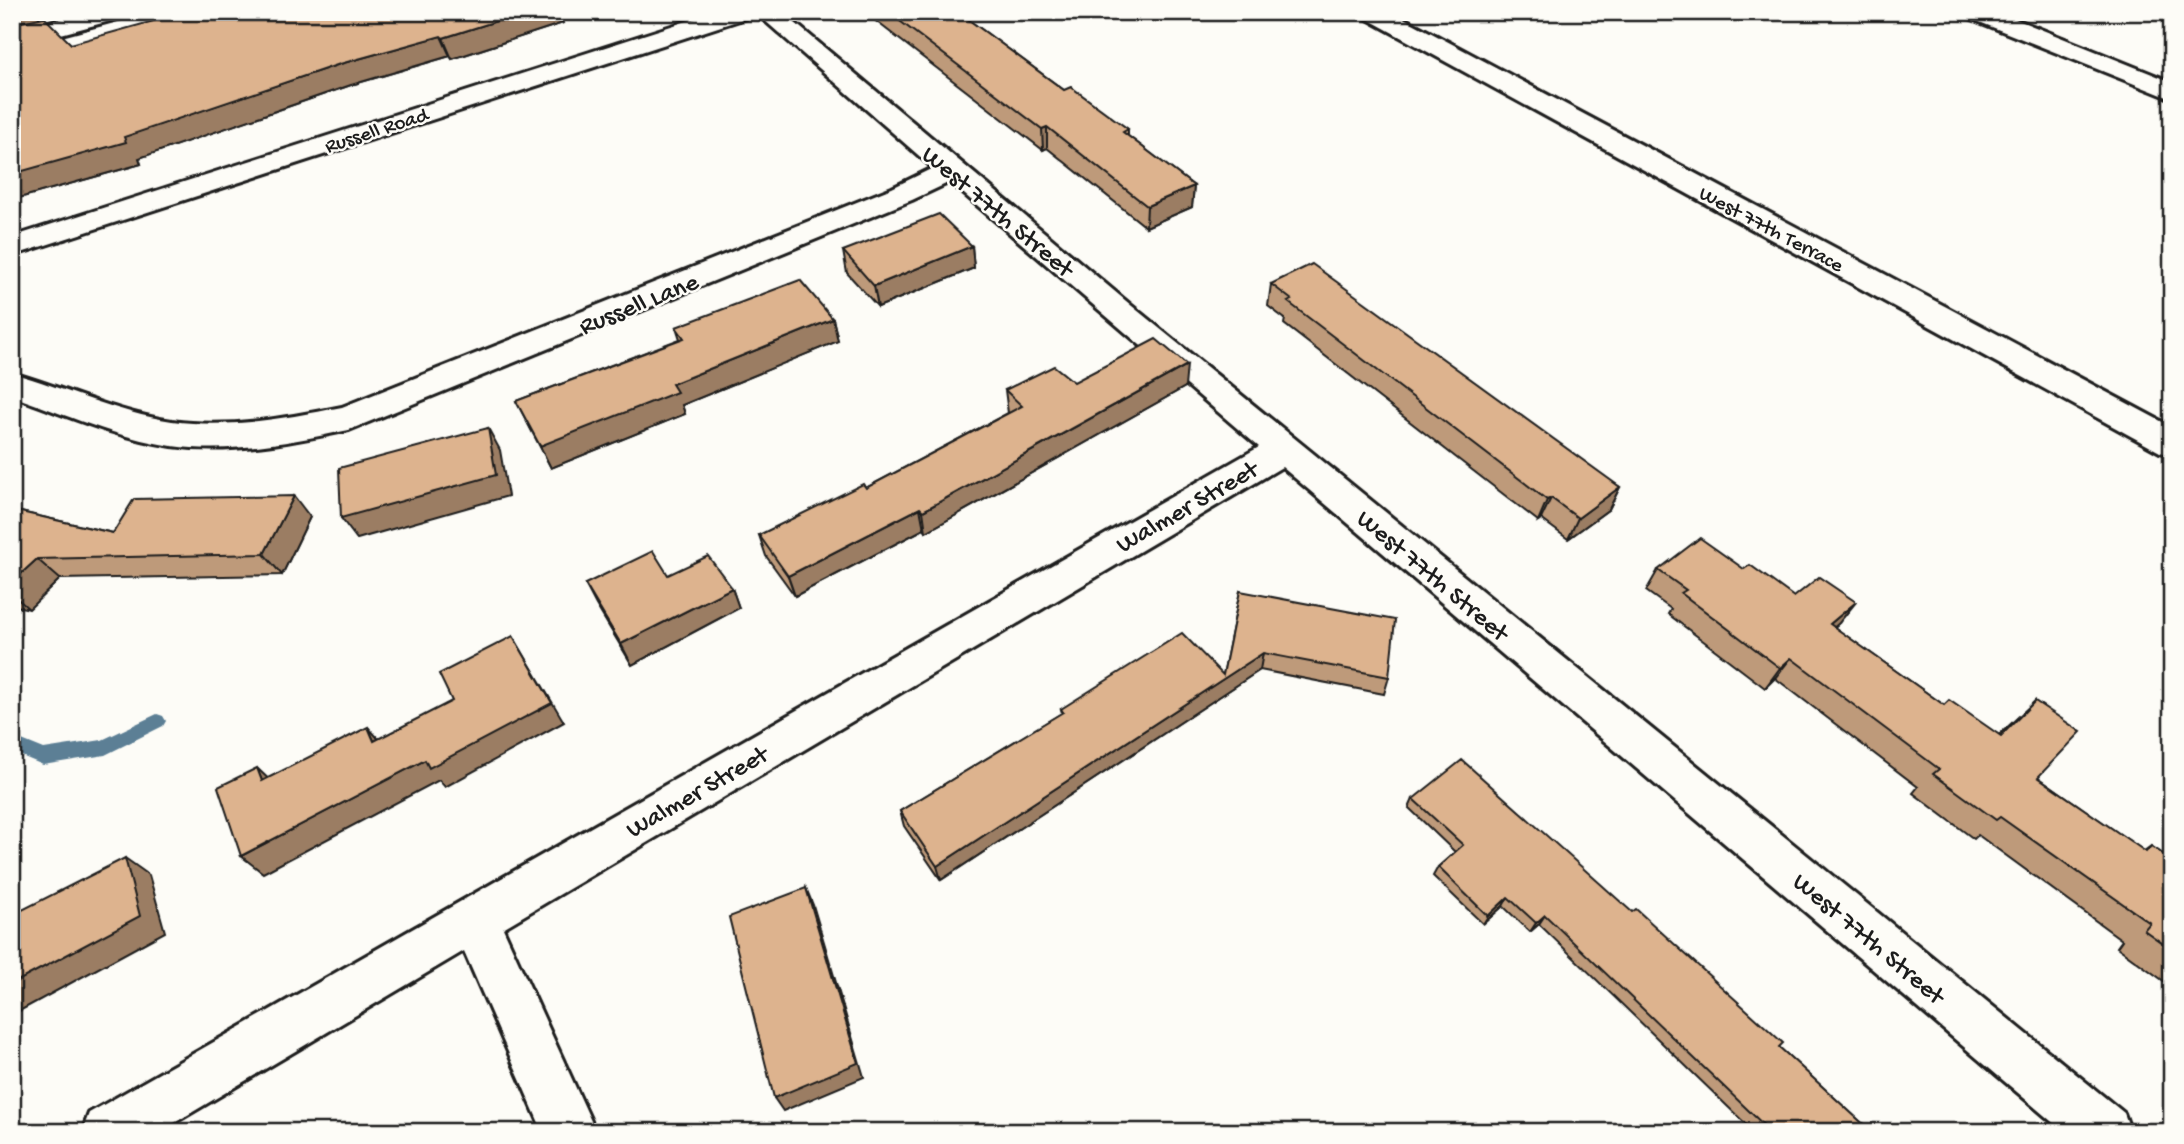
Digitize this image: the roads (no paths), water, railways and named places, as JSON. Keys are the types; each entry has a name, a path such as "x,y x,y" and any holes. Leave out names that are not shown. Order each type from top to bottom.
{"street":[{"path":"12,40 117,12"},
{"name":"Russell Road","path":"12,247 740,12"},
{"name":"West 77th Street","path":"768,12 1284,449 2105,1132"},
{"name":"West 77th Terrace","path":"1373,12 2172,443"},
{"path":"1976,12 2172,91"},
{"name":"Russell Lane","path":"12,384 148,429 204,436 281,432 349,418 902,194 952,170"},
{"name":"Walmer Street","path":"108,1132 1284,449"},
{"path":"474,919 570,1132"}],"waterway":[{"path":"12,744 43,757 105,747 157,721"}]}
